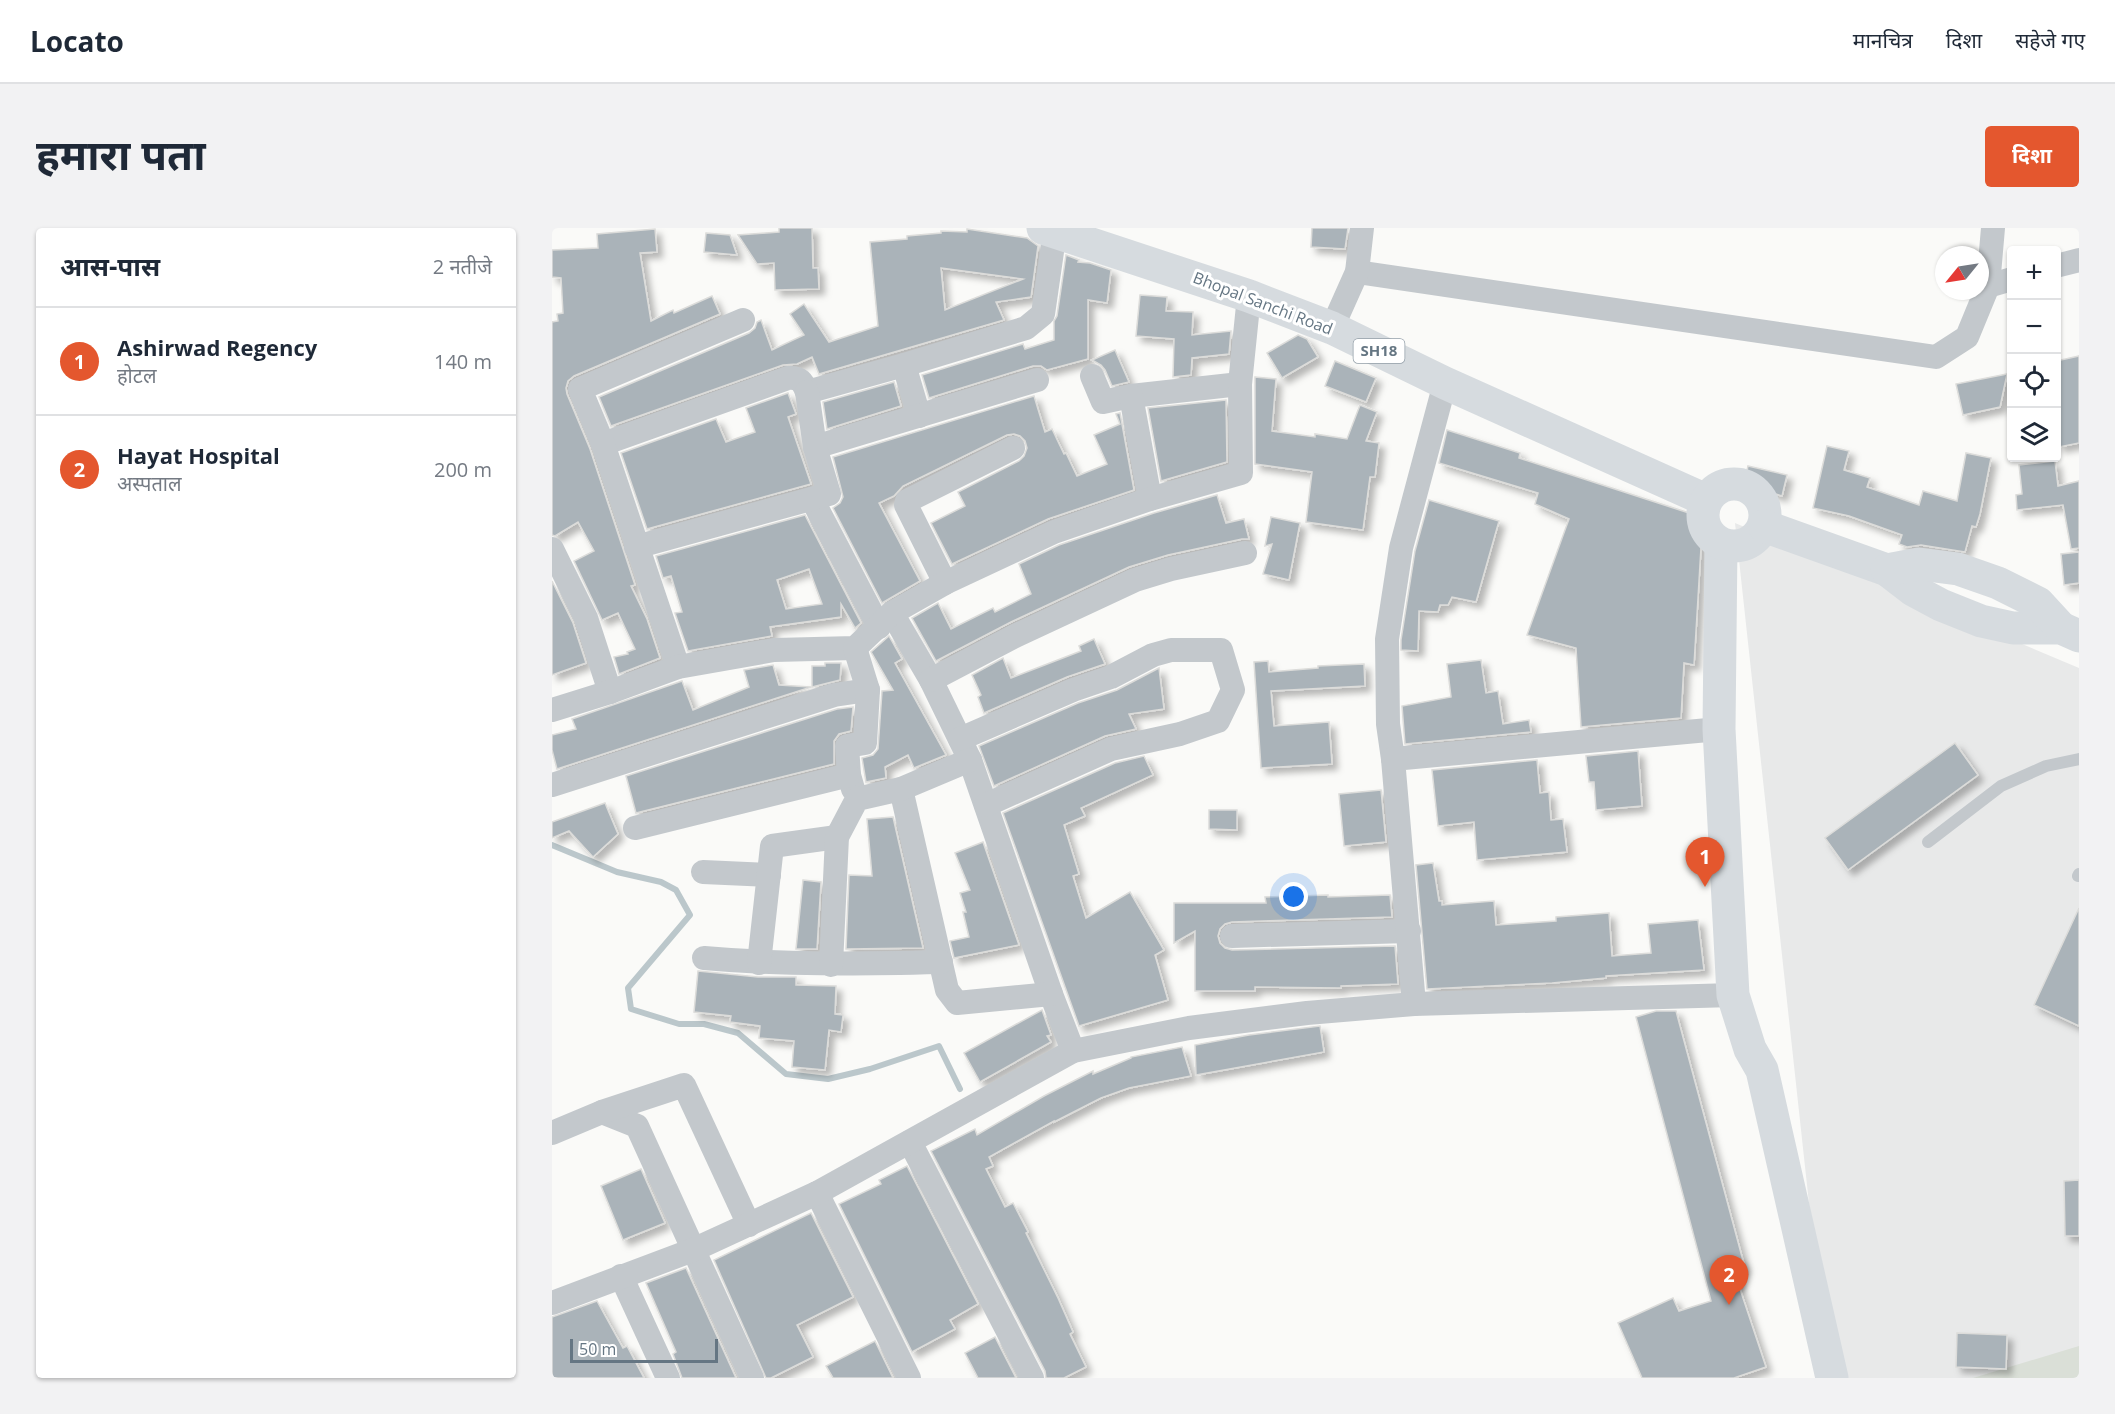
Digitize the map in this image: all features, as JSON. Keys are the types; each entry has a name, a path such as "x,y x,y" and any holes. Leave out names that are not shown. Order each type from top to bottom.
{"main road":[{"name":"Bhopal Sanchi Road","path":"1049,229 1249,296 1332,328 1444,383 1706,500"},
{"path":"1731,483 1742,484 1759,496 1764,505 1764,526 1751,542 1742,546 1721,544 1706,530 1702,510 1706,500 1721,486 1731,483"},
{"path":"1764,526 1887,570 1913,590 1941,605 1981,621 2013,628 2070,632"},
{"path":"1721,544 1719,729 1733,995 1750,1049 1745,1074 1776,1175 1821,1369"}],"street":[{"path":"1332,328 1358,272 1362,228"},
{"path":"1993,228 1989,286 2007,281"},
{"path":"807,392 1026,328 1042,314 1046,302 1049,229"},
{"path":"2061,265 2079,260"},
{"path":"1358,272 1936,357 1967,337 1983,300"},
{"path":"552,710 678,667 774,650 855,648 886,620 945,583 1054,532 1150,499 1241,473 1240,384 1249,296"},
{"path":"678,667 603,444 580,391 582,387 743,320"},
{"path":"904,365 919,416"},
{"path":"1092,376 1103,402 1131,396 1240,384"},
{"path":"603,444 788,378 795,377 800,380 807,392 814,447 829,494 636,547"},
{"path":"814,447 1037,380"},
{"path":"1414,1004 1388,724 1388,639 1401,548 1444,383"},
{"path":"1131,396 1150,499"},
{"path":"945,583 906,505 907,501 1013,448"},
{"path":"812,499 886,620 931,680 965,750 1073,1051"},
{"path":"552,549 586,618 610,692"},
{"path":"931,680 1017,635 1135,580 1171,568 1245,553"},
{"path":"831,964 837,837 857,800 849,775 848,746 865,743 868,690 855,648"},
{"path":"857,800 901,789 965,750 1073,690 1110,677 1153,655 1171,650 1221,650 1233,690 1218,721 1180,734 1111,749 986,805"},
{"path":"552,786 834,694 868,690"},
{"path":"1393,759 1719,729"},
{"path":"635,828 849,775"},
{"path":"901,789 947,990 957,1003 1051,994"},
{"path":"759,963 772,846 837,837"},
{"path":"704,872 769,875"},
{"path":"1232,936 1409,931"},
{"path":"704,958 759,963 941,962"},
{"path":"552,1303 693,1250 818,1193 1073,1051 1189,1028 1307,1012 1414,1004 1733,995"},
{"path":"552,1133 602,1112 684,1085 749,1225"},
{"path":"602,1112 637,1126 752,1378"},
{"path":"910,1142 1032,1378"},
{"path":"818,1193 909,1378"},
{"path":"621,1276 668,1378"}],"lane":[{"path":"1928,842 2001,786 2046,766 2079,759"}],"shaded area":[{"path":"1735,523 2079,668 2079,1378 1828,1378"},
{"path":"2079,1346 2079,1378 1973,1378"}],"building":[{"path":"779,228 812,228 813,268 818,268 819,289 775,290 774,263 757,264 738,235 779,232"},
{"path":"1312,228 1348,228 1345,249 1311,247"},
{"path":"655,229 657,252 640,253 651,321 673,310 674,313 712,296 720,314 574,376 568,381 566,388 590,449 635,585 631,586 647,619 660,658 619,674 614,657 628,654 627,652 635,649 618,613 602,620 574,561 594,551 578,522 555,536 552,535 552,322 558,321 557,314 563,313 561,278 552,277 552,250 598,248 597,234"},
{"path":"967,229 1027,238 1038,246 1031,297 996,302 1004,320 819,374 812,357 797,364 783,365 611,426 599,397 749,333 761,320 772,350 804,335 790,314 804,304 829,342 878,326 870,242 907,239 907,236 941,233 941,231 967,232","holes":["941,268 1023,279 945,310"]},
{"path":"706,233 730,235 737,255 704,252"},
{"path":"1066,255 1079,260 1078,262 1090,263 1111,270 1107,303 1088,300 1088,359 1047,370 1041,366 1033,366 929,398 922,375 1023,344 1025,349 1054,340 1054,321 1057,316"},
{"path":"1140,295 1167,297 1166,311 1193,312 1192,335 1231,331 1229,354 1192,358 1191,375 1173,377 1174,339 1136,336"},
{"path":"1298,335 1307,339 1318,357 1282,378 1267,353"},
{"path":"1115,350 1129,382 1112,386 1105,370 1092,360"},
{"path":"2079,356 2079,443 2061,447 2061,408 2061,360"},
{"path":"1335,361 1376,378 1366,402 1325,386"},
{"path":"2007,374 2000,407 1963,415 1956,384"},
{"path":"1255,377 1276,379 1272,431 1347,439 1360,405 1377,412 1366,441 1379,443 1375,477 1370,477 1363,530 1306,522 1312,472 1255,464"},
{"path":"894,382 901,406 827,429 823,402"},
{"path":"788,393 796,414 788,417 811,484 647,529 621,453 716,419 726,442 755,432 746,408"},
{"path":"1034,396 1045,432 1052,429 1077,476 1107,464 1094,435 1120,424 1116,414 1120,413 1134,490 1048,519 952,564 931,523 965,506 958,492 1019,461 1024,456 1027,448 1025,441 1014,434 1007,435 903,486 894,496 879,503 920,581 882,603 833,508 840,503 843,497 833,457"},
{"path":"1226,400 1227,462 1161,481 1148,408"},
{"path":"1447,430 1520,453 1519,458 1689,513 1702,531 1694,665 1684,663 1681,718 1581,727 1576,648 1527,635 1569,519 1535,504 1538,493 1439,463"},
{"path":"1827,446 1849,451 1844,470 1870,478 1867,487 1919,505 1923,491 1957,501 1966,453 1991,458 1980,514 1976,527 1972,526 1965,552 1921,545 1907,547 1899,544 1902,535 1849,516 1813,508"},
{"path":"2055,462 2058,486 2079,481 2079,548 2071,549 2063,505 2017,510 2016,495 2022,494 2019,465"},
{"path":"1748,466 1787,475 1782,496 1744,484"},
{"path":"1217,495 1226,523 1244,519 1249,539 1168,555 1129,567 1011,622 936,661 912,618 938,603 951,629 993,608 995,612 1031,594 1019,564 1059,545 1154,513"},
{"path":"1429,500 1499,521 1476,602 1452,597 1448,605 1440,605 1438,612 1419,611 1418,651 1401,650 1415,551"},
{"path":"805,515 861,623 855,628 841,604 841,617 770,627 772,636 688,651 675,613 682,612 671,576 663,578 656,556","holes":["809,569 822,604 786,609 777,580"]},
{"path":"1271,517 1300,523 1289,580 1263,574 1272,544 1265,546"},
{"path":"2079,552 2079,583 2064,585 2061,554"},
{"path":"552,581 573,623 586,663 552,675"},
{"path":"889,636 902,659 895,663 946,755 914,768 908,755 885,767 886,778 866,782 862,758 873,755 878,749 882,691 893,690 871,652"},
{"path":"1094,639 1105,664 1067,677 984,713 978,697 981,695 972,675 1003,658 1011,678 1081,651 1079,646"},
{"path":"1481,660 1486,693 1498,691 1503,724 1529,720 1531,732 1405,744 1402,706 1451,697 1447,664"},
{"path":"1268,661 1269,672 1318,668 1318,666 1364,664 1365,686 1271,691 1274,726 1329,722 1332,764 1261,768 1254,662"},
{"path":"825,663 841,663 840,680 812,687 812,666 825,666"},
{"path":"773,665 779,685 811,687 557,769 552,750 552,735 576,729 572,719 682,681 693,710 749,687 744,670"},
{"path":"1159,668 1164,709 1129,714 1136,729 1105,736 994,786 979,746 1078,703 1117,690"},
{"path":"853,707 851,731 839,734 834,741 834,764 636,813 626,776 837,709"},
{"path":"1955,743 1978,775 1848,870 1825,838"},
{"path":"1638,751 1642,806 1596,810 1594,782 1589,782 1586,756"},
{"path":"1144,756 1153,775 1081,808 1085,816 1064,825 1079,874 1073,876 1086,918 1130,892 1164,950 1155,955 1168,1000 1079,1026 1003,813 1115,763"},
{"path":"1537,760 1540,793 1549,792 1551,820 1563,819 1567,852 1477,860 1474,822 1438,826 1432,770"},
{"path":"1381,790 1386,842 1344,846 1339,794"},
{"path":"605,803 618,834 593,857 569,831 552,838 552,822"},
{"path":"1209,810 1237,810 1237,830 1209,829"},
{"path":"893,817 923,948 846,949 849,875 872,876 867,819"},
{"path":"983,842 1019,945 954,958 950,941 969,937 963,912 966,912 960,893 970,890 955,853"},
{"path":"1433,863 1439,901 1442,901 1442,905 1494,901 1496,925 1556,921 1556,917 1609,913 1612,956 1651,953 1648,924 1698,920 1704,970 1606,976 1606,978 1552,983 1427,989 1416,865"},
{"path":"803,880 821,882 817,949 796,949"},
{"path":"1328,895 1328,897 1390,895 1392,917 1232,922 1220,929 1218,936 1220,943 1232,950 1395,946 1398,984 1341,986 1341,988 1255,987 1255,991 1195,991 1195,931 1174,943 1174,903 1266,903 1265,897"},
{"path":"2079,908 2079,1026 2034,1005"},
{"path":"698,971 758,977 796,977 796,985 836,986 835,1014 843,1015 841,1032 829,1030 825,1070 792,1067 794,1041 759,1038 760,1026 730,1022 731,1016 694,1012"},
{"path":"1042,1010 1051,1035 1047,1036 1051,1042 980,1082 964,1053"},
{"path":"1656,1011 1676,1011 1745,1268 1734,1271 1766,1367 1734,1378 1642,1378 1618,1323 1673,1298 1679,1311 1711,1301 1636,1017"},
{"path":"1320,1026 1324,1052 1196,1075 1195,1045"},
{"path":"1182,1047 1191,1076 1129,1088 1101,1098 989,1157 993,1166 986,1169 1005,1207 1013,1203 1028,1232 1026,1233 1058,1298 1073,1332 1070,1334 1086,1367 1064,1378 1046,1378 1045,1371 931,1151 975,1129 977,1135 1093,1071 1093,1074 1131,1057"},
{"path":"907,1166 978,1304 950,1320 955,1329 912,1352 839,1204 881,1184 879,1180"},
{"path":"641,1169 665,1223 623,1240 601,1186"},
{"path":"2079,1180 2079,1236 2065,1236 2064,1181"},
{"path":"811,1213 853,1297 797,1325 813,1357 771,1378 766,1378 714,1260"},
{"path":"686,1268 736,1378 682,1378 673,1354 676,1352 646,1283"},
{"path":"597,1301 623,1348 627,1346 644,1378 552,1378 552,1317"},
{"path":"1957,1333 2007,1335 2006,1369 1956,1367"},
{"path":"995,1337 1016,1378 978,1378 965,1353"},
{"path":"875,1341 893,1378 833,1378 826,1366"}],"waterway":[{"path":"552,845 617,872 661,882 676,890 690,915 628,988 631,1009 679,1024 704,1024 738,1033 786,1074 828,1079 870,1069 939,1046 960,1089"}],"place":[{"name":"Ashirwad Regency","path":"1705,887"},
{"name":"Hayat Hospital","path":"1729,1305"}]}
